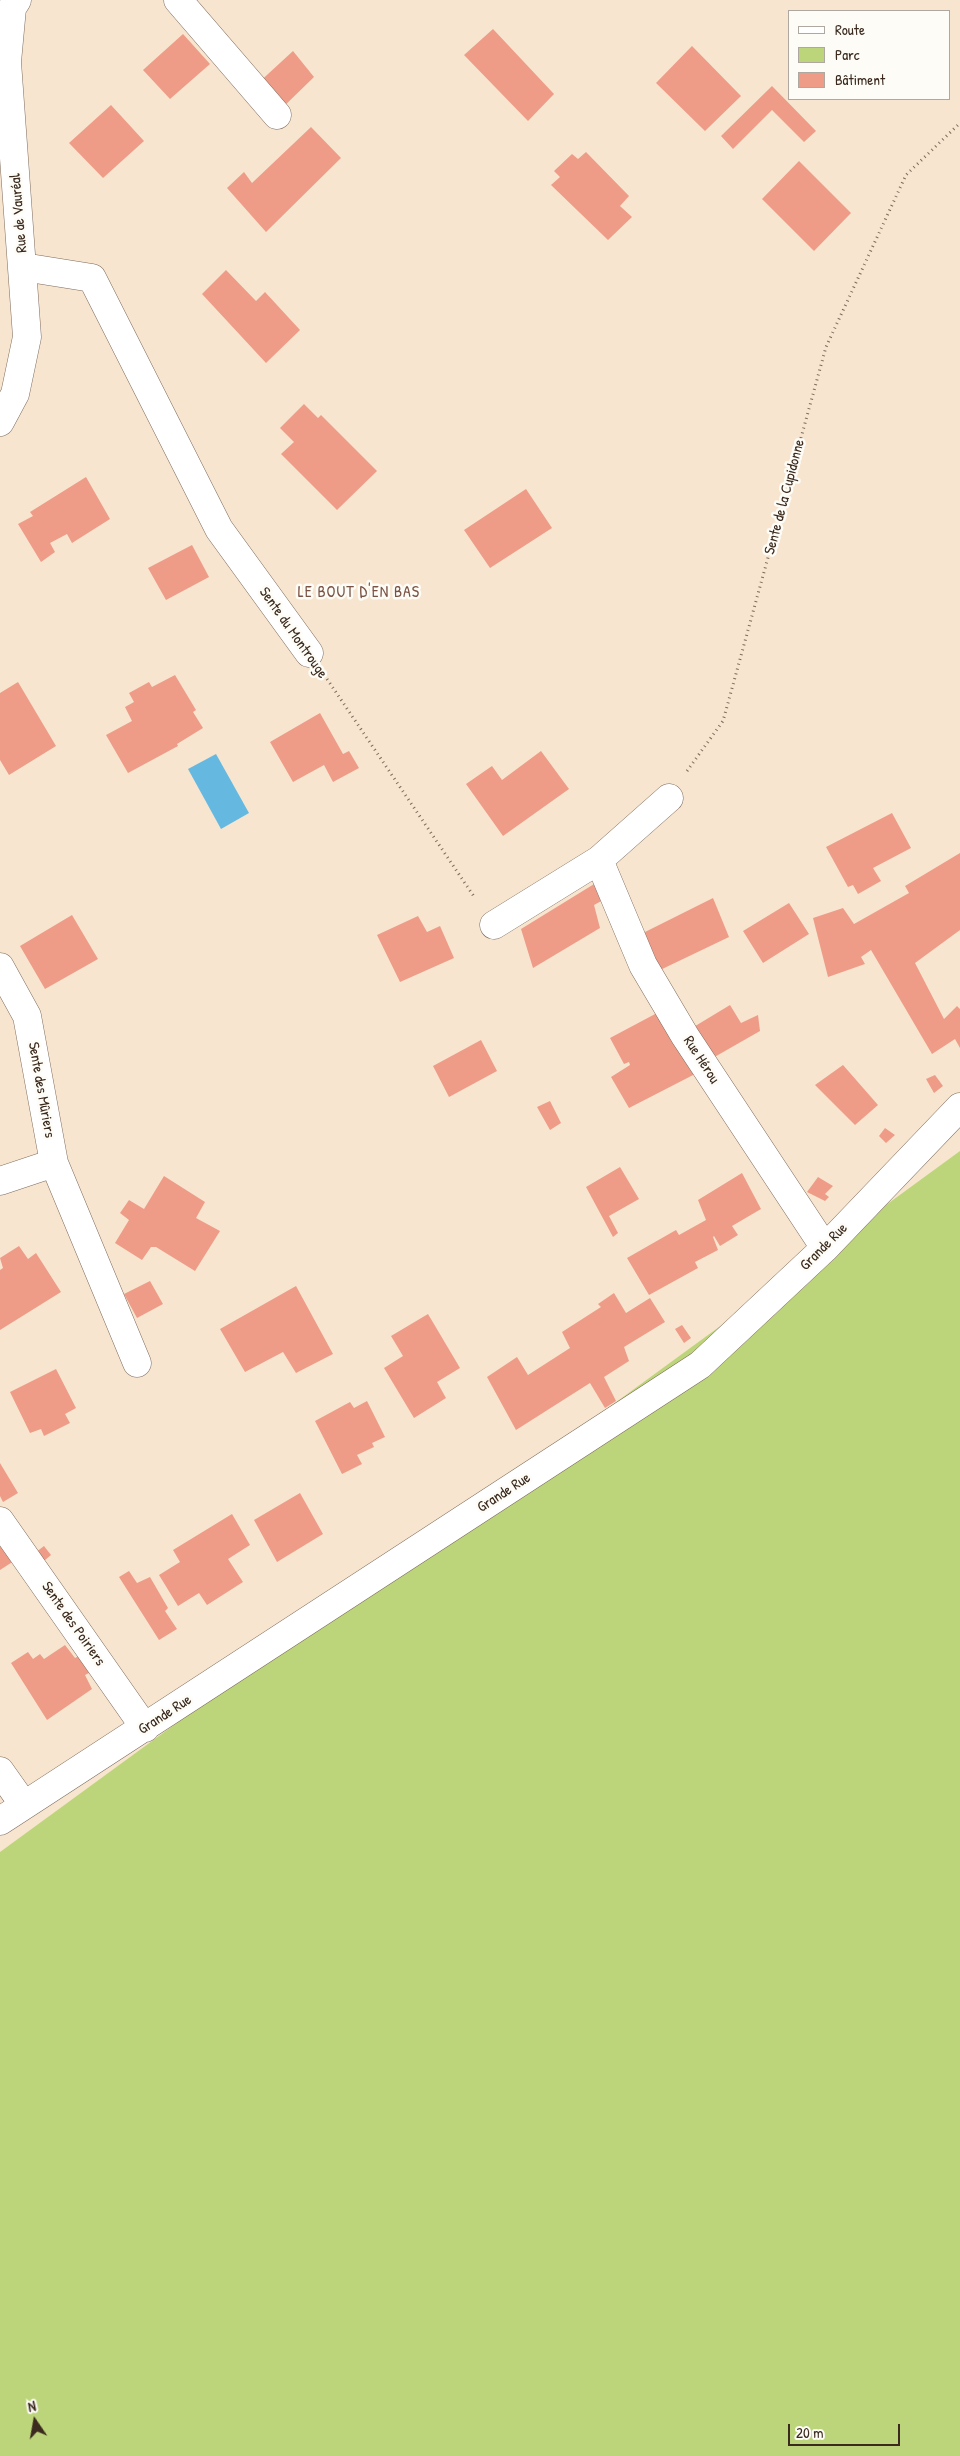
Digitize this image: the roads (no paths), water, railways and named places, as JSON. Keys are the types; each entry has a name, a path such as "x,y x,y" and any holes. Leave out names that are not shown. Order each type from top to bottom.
{"street":[{"name":"Rue de Vauréal","path":"0,422 15,394 27,337 7,62 12,8 16,0"},
{"path":"178,0 277,115"},
{"name":"Sente du Montrouge","path":"23,267 92,278 219,529 309,653"},
{"path":"494,925 599,860 669,798"},
{"name":"Rue Hérou","path":"599,860 644,965 686,1036 825,1248"},
{"name":"Sente des Mûriers","path":"0,967 27,1016 54,1163 137,1363"},
{"name":"Grande Rue","path":"0,1821 700,1365 825,1248 960,1107"},
{"path":"0,1181 54,1163"},
{"name":"Sente des Poiriers","path":"0,1520 145,1728"},
{"path":"0,1771 24,1806"}],"water":[{"path":"216,754 249,813 221,829 188,769"}],"district":[{"name":"LE BOUT D'EN BAS","path":"359,593"}]}
